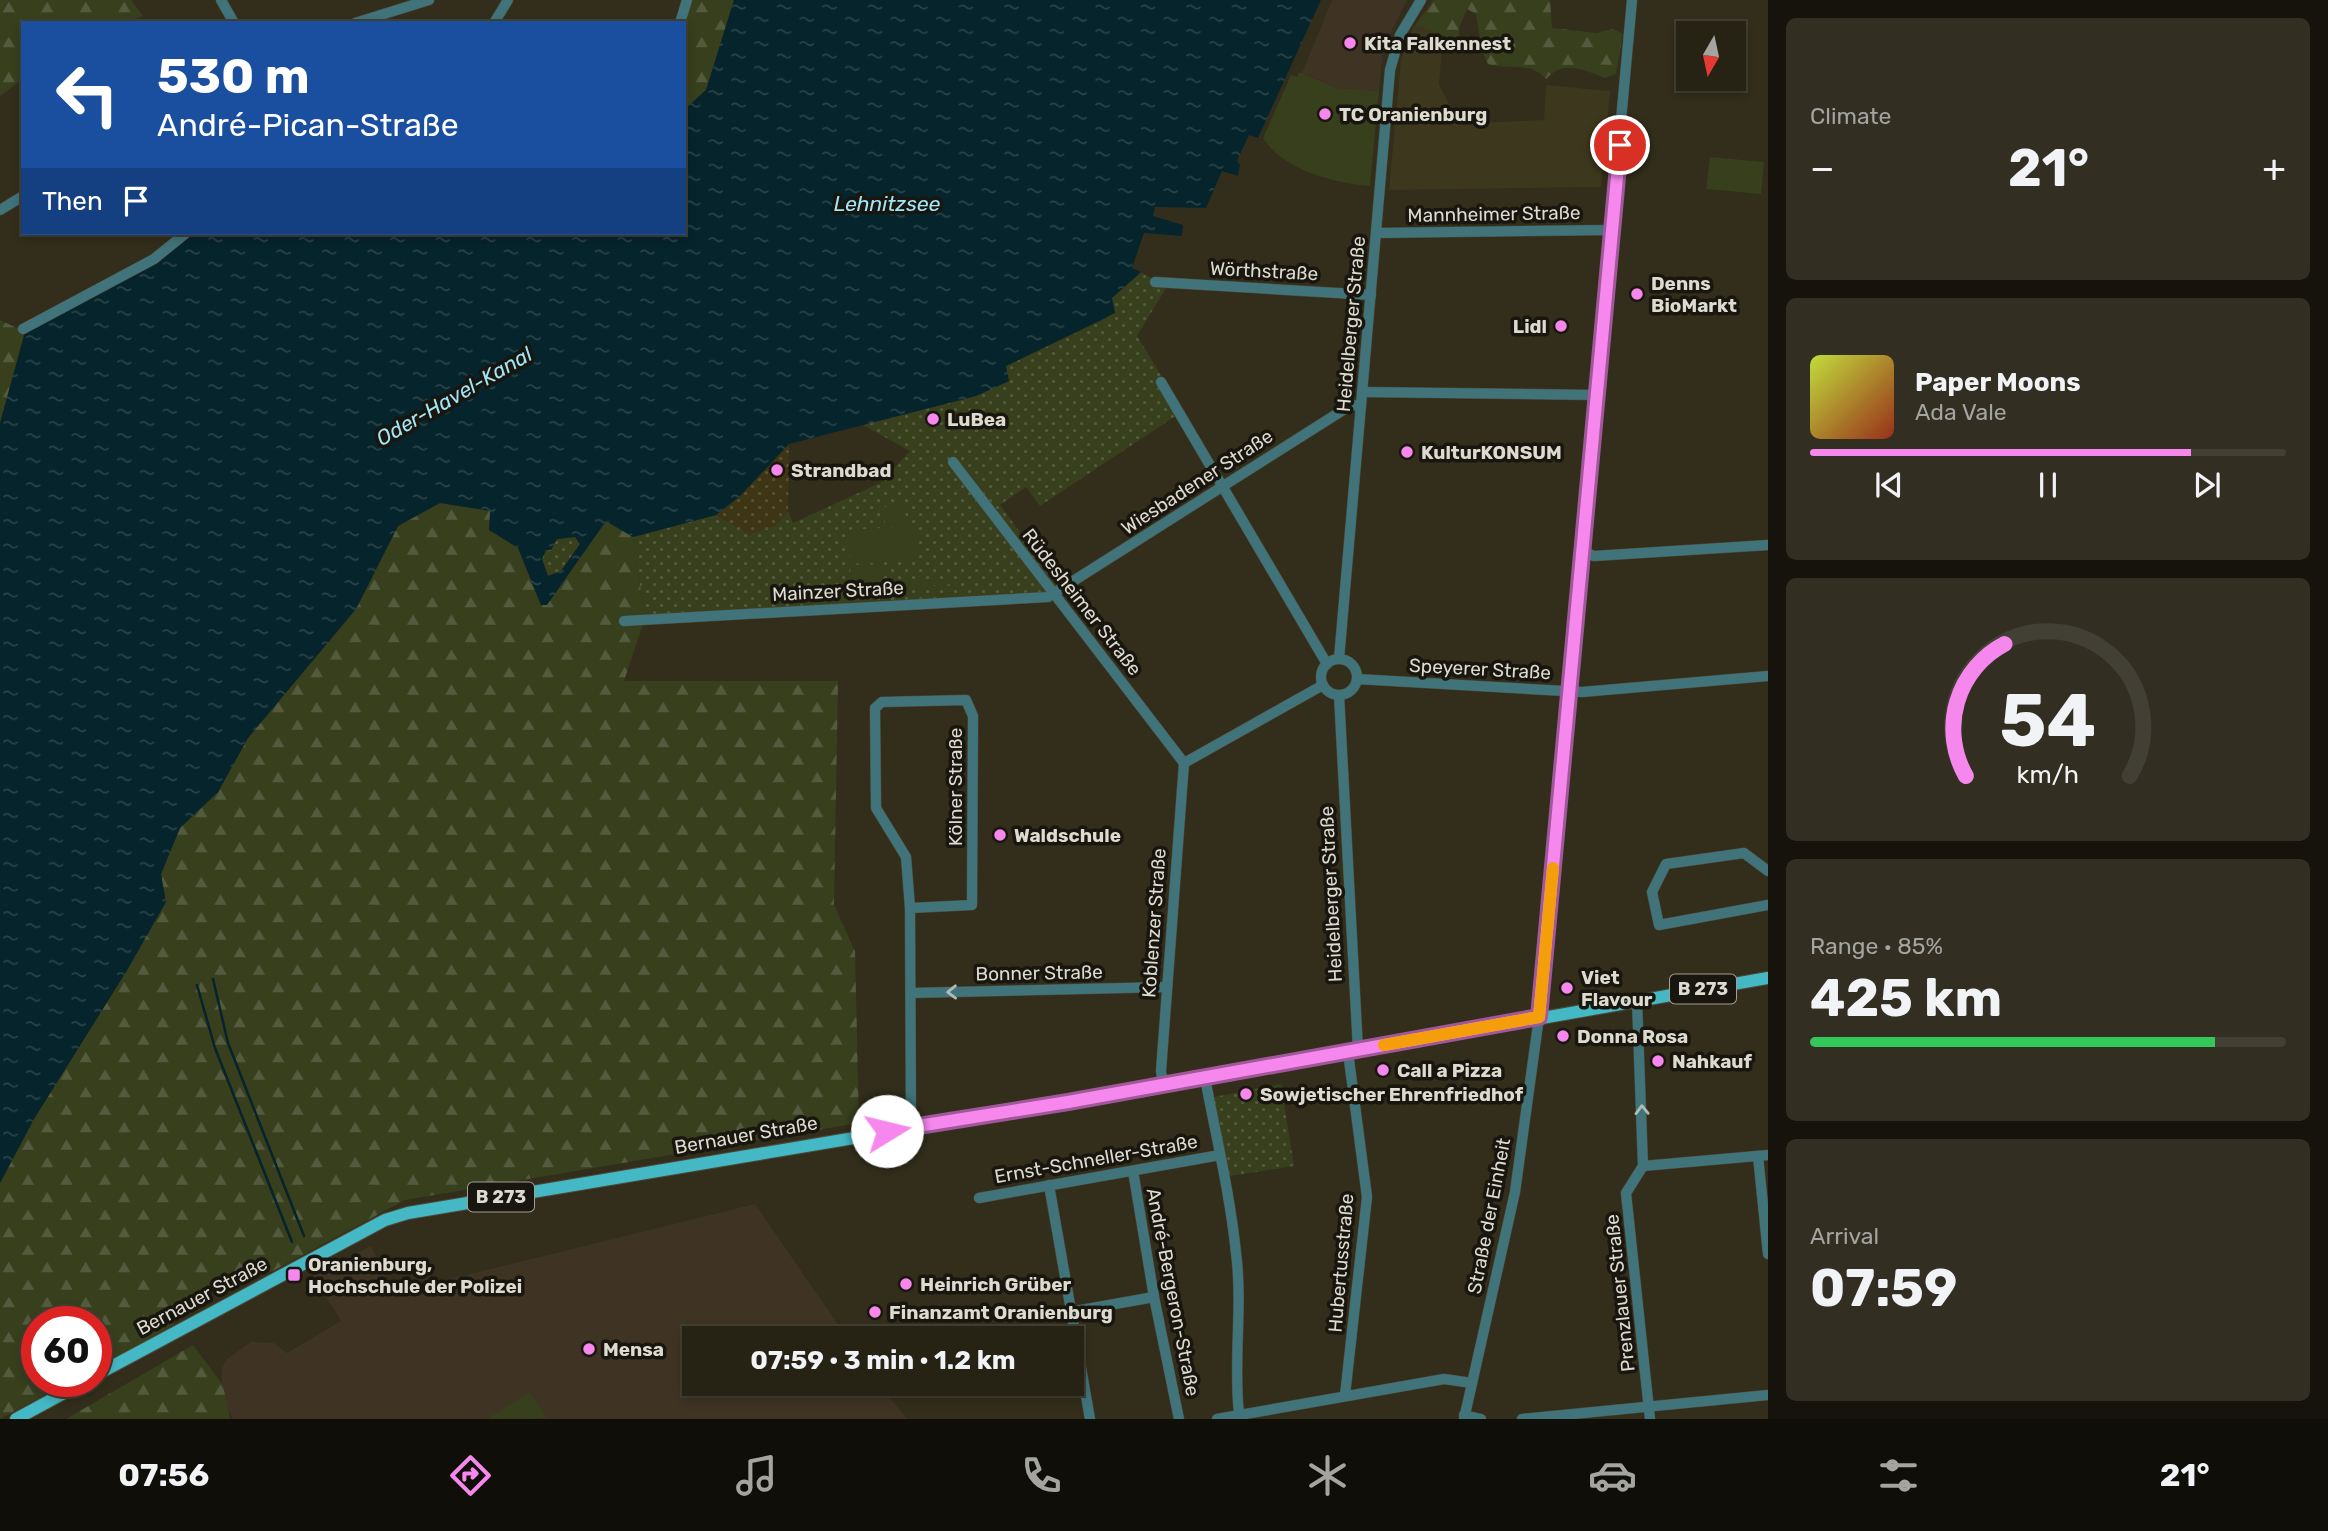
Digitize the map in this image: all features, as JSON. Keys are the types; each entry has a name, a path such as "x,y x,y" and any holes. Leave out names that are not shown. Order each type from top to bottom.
{"main road":[{"name":"Bernauer Straße","path":"112,1366 385,1220 408,1213 1205,1078 1768,978"},
{"path":"16,1419 57,1397"}],"street":[{"path":"220,0 233,21"},
{"path":"361,21 414,2 429,0"},
{"path":"495,21 508,0"},
{"path":"681,21 687,0"},
{"name":"Heidelberger Straße","path":"1339,659 1394,51 1404,25 1421,0"},
{"name":"Straße der Einheit","path":"1464,1417 1515,1192 1539,1017 1584,552 1632,0"},
{"path":"0,210 21,197"},
{"name":"Mannheimer Straße","path":"1376,233 1612,230"},
{"path":"23,329 154,259 184,235"},
{"name":"Wörthstraße","path":"1155,282 1371,295"},
{"path":"1161,382 1327,664"},
{"path":"1363,391 1597,395"},
{"name":"Wiesbadener Straße","path":"1054,594 1351,405 1361,406"},
{"name":"Rüdesheimer Straße","path":"953,462 1184,763"},
{"path":"1584,552 1594,555 1768,545"},
{"name":"Mainzer Straße","path":"624,621 1054,594"},
{"path":"1339,659 1354,667 1357,679 1353,689 1339,695 1331,693 1323,685 1322,674 1327,664 1339,659"},
{"name":"Speyerer Straße","path":"1357,679 1571,691 1768,676"},
{"path":"1184,763 1323,685"},
{"name":"Heidelberger Straße","path":"1339,695 1353,1051"},
{"name":"Kölner Straße","path":"910,908 972,905 972,716 966,700 882,702 875,708 876,808 906,857 910,908 911,1127"},
{"name":"Koblenzer Straße","path":"1163,1085 1161,1071 1184,763"},
{"path":"1768,871 1744,853 1666,864 1652,892 1659,925 1768,905"},
{"name":"Bonner Straße","path":"911,993 1167,987"},
{"path":"1637,1000 1643,1166 1763,1155 1768,1254"},
{"name":"Hubertusstraße","path":"1345,1395 1367,1197 1353,1051"},
{"path":"1205,1078 1236,1252 1241,1319 1237,1394 1239,1414"},
{"name":"Ernst-Schneller-Straße","path":"979,1198 1220,1155"},
{"name":"Prenzlauer Straße","path":"1643,1166 1626,1193 1650,1419"},
{"name":"André-Bergeron-Straße","path":"1133,1171 1154,1297 1179,1419"},
{"path":"1049,1185 1090,1419"},
{"path":"1070,1312 1154,1297"},
{"path":"1217,1419 1444,1379 1472,1383"},
{"path":"1522,1419 1768,1395"},
{"path":"1464,1417 1481,1419"}],"shaded area":[{"name":"Kita Falkennest","path":"1332,0 1407,0 1383,48 1379,91 1337,88 1302,73"},
{"path":"1433,0 1446,0 1439,84 1459,124 1544,120 1546,85 1610,91 1601,187 1389,190 1401,60 1413,28"},
{"path":"755,1204 839,1326 682,1326 682,1396 889,1396 907,1419 233,1419 226,1406 222,1388 222,1367 227,1359 251,1342 274,1343 287,1353 341,1321 313,1276 371,1246 393,1293"}],"green space":[{"path":"0,0 131,0 143,16 130,21 21,21 21,80 0,96"},
{"path":"685,0 734,0 706,90 686,108 686,21"},
{"path":"1435,0 1550,0 1552,28 1596,33 1613,29 1623,34 1616,74 1605,78 1567,68 1560,69 1546,79 1540,73 1526,68 1488,64 1482,51 1476,14 1467,9 1459,28 1460,49 1456,53 1447,50 1445,36 1417,25"},
{"name":"TC Oranienburg","path":"1299,72 1337,88 1379,91 1370,186 1341,182 1310,173 1283,159 1263,138 1291,75 1297,77"},
{"path":"1710,157 1764,162 1761,194 1706,189"},
{"path":"1141,272 1166,288 1137,336 1183,411 1040,506 1026,487 1000,505 1063,591 645,618 633,537 716,515 749,534 775,526 788,511 793,523 880,483 910,451 863,425 976,396 1009,381 1006,366 1107,318 1112,298"},
{"path":"0,320 25,332 0,423"},
{"path":"440,503 491,511 489,530 518,548 541,605 547,604 606,521 633,537 645,618 624,681 838,681 834,905 855,951 859,1123 405,1200 271,1272 257,1261 170,1308 174,1325 112,1358 112,1306 21,1306 21,1397 41,1397 0,1419 0,1183 34,1119 126,972 165,902 161,874 180,828 218,792 248,738 356,609 398,526"},
{"path":"905,505 906,523 885,525 884,507"},
{"path":"916,526 918,560 850,564 848,530"},
{"path":"575,537 580,544 561,571 548,576 542,559 546,549 551,550 557,539"},
{"path":"881,564 882,582 851,584 850,566"},
{"path":"955,579 955,584 855,591 854,586"},
{"path":"1281,1084 1294,1166 1224,1177 1209,1098"},
{"path":"193,1345 223,1385 230,1419 66,1419 104,1397 112,1397 112,1392"},
{"path":"529,1392 547,1418 489,1418"}],"sand":[{"name":"Strandbad","path":"789,444 788,511 775,526 749,534 716,515 740,496"}],"water":[{"name":"Lehnitzsee","path":"734,0 1321,0 1258,138 1249,135 1237,161 1240,165 1238,176 1222,171 1206,208 1155,207 1153,216 1183,225 1182,236 1144,233 1132,268 1141,272 1112,298 1115,313 1006,366 1009,381 976,396 789,444 740,496 716,515 633,537 606,521 547,605 541,605 518,548 489,530 490,511 440,503 398,526 356,609 248,738 218,792 180,828 161,874 166,902 126,972 34,1119 0,1183 0,423 25,332 154,265 192,235 686,235 686,108 706,90","holes":["575,537 580,544 561,571 548,576 542,559 546,550 551,550 557,539"]}],"waterway":[{"path":"213,979 228,1043 304,1236"},
{"path":"197,985 215,1048 292,1242"}],"slow traffic":[{"path":"1384,1045 1539,1017 1553,868"}],"place":[{"name":"Kita Falkennest","path":"1350,43"},
{"name":"TC Oranienburg","path":"1325,114"},
{"name":"Denns BioMarkt","path":"1637,294"},
{"name":"Lidl","path":"1561,326"},
{"name":"LuBea","path":"933,419"},
{"name":"KulturKONSUM","path":"1407,452"},
{"name":"Strandbad","path":"777,470"},
{"name":"Waldschule","path":"1000,835"},
{"name":"Viet Flavour","path":"1567,988"},
{"name":"Donna Rosa","path":"1563,1036"},
{"name":"Nahkauf","path":"1658,1061"},
{"name":"Call a Pizza","path":"1383,1070"},
{"name":"Sowjetischer Ehrenfriedhof","path":"1246,1094"},
{"name":"Oranienburg, Hochschule der Polizei","path":"294,1275"},
{"name":"Heinrich Grüber","path":"906,1284"},
{"name":"Finanzamt Oranienburg","path":"875,1312"},
{"name":"Mensa","path":"589,1349"}],"route":[{"path":"887,1131 1068,1102 1539,1017 1620,145"}],"water label":[{"name":"Oder-Havel-Kanal","path":"454,396"}]}
